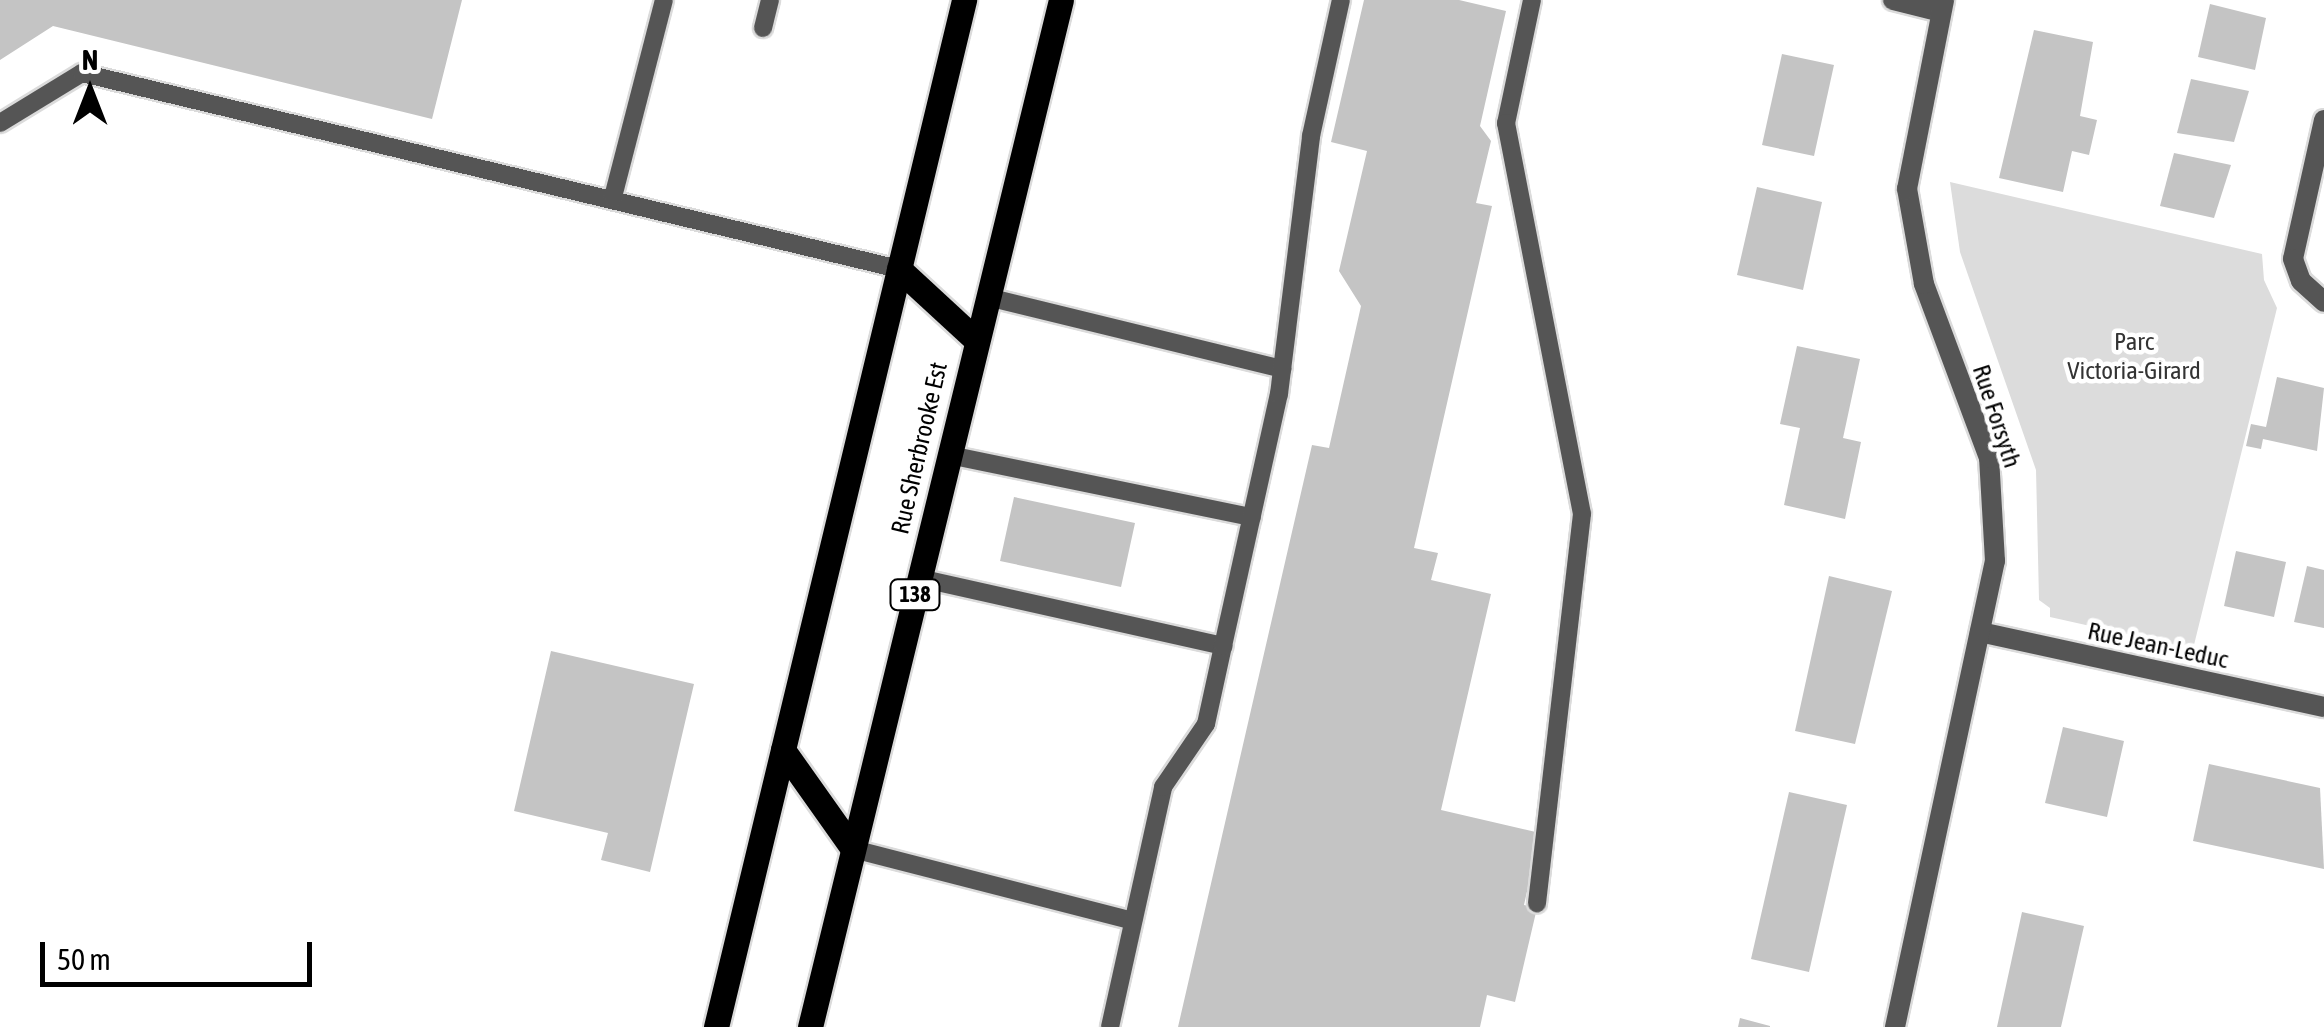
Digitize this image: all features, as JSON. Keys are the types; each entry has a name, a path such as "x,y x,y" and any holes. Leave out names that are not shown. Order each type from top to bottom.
{"main road":[{"path":"716,1027 964,0"},
{"name":"Rue Sherbrooke Est","path":"810,1027 1061,0"},
{"path":"899,269 976,340"},
{"path":"783,750 852,849"}],"street":[{"path":"1893,0 1943,6"},
{"name":"Rue Forsyth","path":"1895,1027 1995,561 1989,458 1924,284 1906,190 1943,6"},
{"path":"2324,120 2293,259 2301,282 2324,302"},
{"name":"Rue Jean-Leduc","path":"1980,632 2324,707"}],"lane":[{"path":"613,197 664,0"},
{"path":"764,28 770,0"},
{"path":"1110,1027 1163,787 1206,724 1224,646 1282,368 1311,136 1341,0"},
{"path":"1532,0 1506,123 1582,514 1538,904"},
{"path":"0,123 82,73 613,197 899,269"},
{"path":"986,296 1282,368"},
{"path":"949,455 1252,517"},
{"path":"919,578 1224,646"},
{"path":"852,849 1134,921"}],"green space":[{"name":"Parc Victoria-Girard","path":"1950,182 2262,254 2264,280 2277,308 2193,649 2050,617 2050,608 2039,600 2036,470 1960,252"}],"building":[{"path":"0,0 462,0 432,119 53,26 0,60"},
{"path":"1364,0 1459,0 1506,11 1480,126 1491,141 1476,203 1492,206 1414,548 1438,553 1431,580 1491,594 1441,810 1540,833 1524,905 1537,908 1515,1002 1487,995 1480,1027 1178,1027 1312,445 1329,448 1361,306 1339,271 1367,151 1331,142"},
{"path":"2210,4 2266,18 2255,70 2198,57"},
{"path":"2034,30 2093,42 2080,116 2097,120 2089,155 2072,151 2063,192 1999,178"},
{"path":"1782,54 1834,65 1814,156 1762,145"},
{"path":"2191,79 2249,91 2234,142 2177,133"},
{"path":"2174,153 2231,165 2214,218 2160,206"},
{"path":"1757,187 1822,202 1803,290 1737,275"},
{"path":"1797,346 1860,359 1843,438 1861,442 1845,519 1784,505 1800,428 1780,424"},
{"path":"2277,377 2324,388 2317,451 2263,439 2261,449 2246,446 2251,424 2266,427"},
{"path":"1014,497 1135,523 1121,587 1000,561"},
{"path":"2236,551 2286,562 2274,617 2224,606"},
{"path":"2307,566 2324,570 2324,628 2294,622"},
{"path":"1829,576 1892,591 1855,744 1795,731"},
{"path":"551,651 694,684 650,872 601,860 608,833 514,811"},
{"path":"2063,727 2124,741 2107,817 2045,803"},
{"path":"2209,764 2320,788 2324,869 2193,841"},
{"path":"1789,792 1847,805 1809,972 1751,959"},
{"path":"2022,912 2084,926 2061,1027 1997,1027"},
{"path":"1740,1018 1770,1026 1770,1027 1738,1027"}]}
